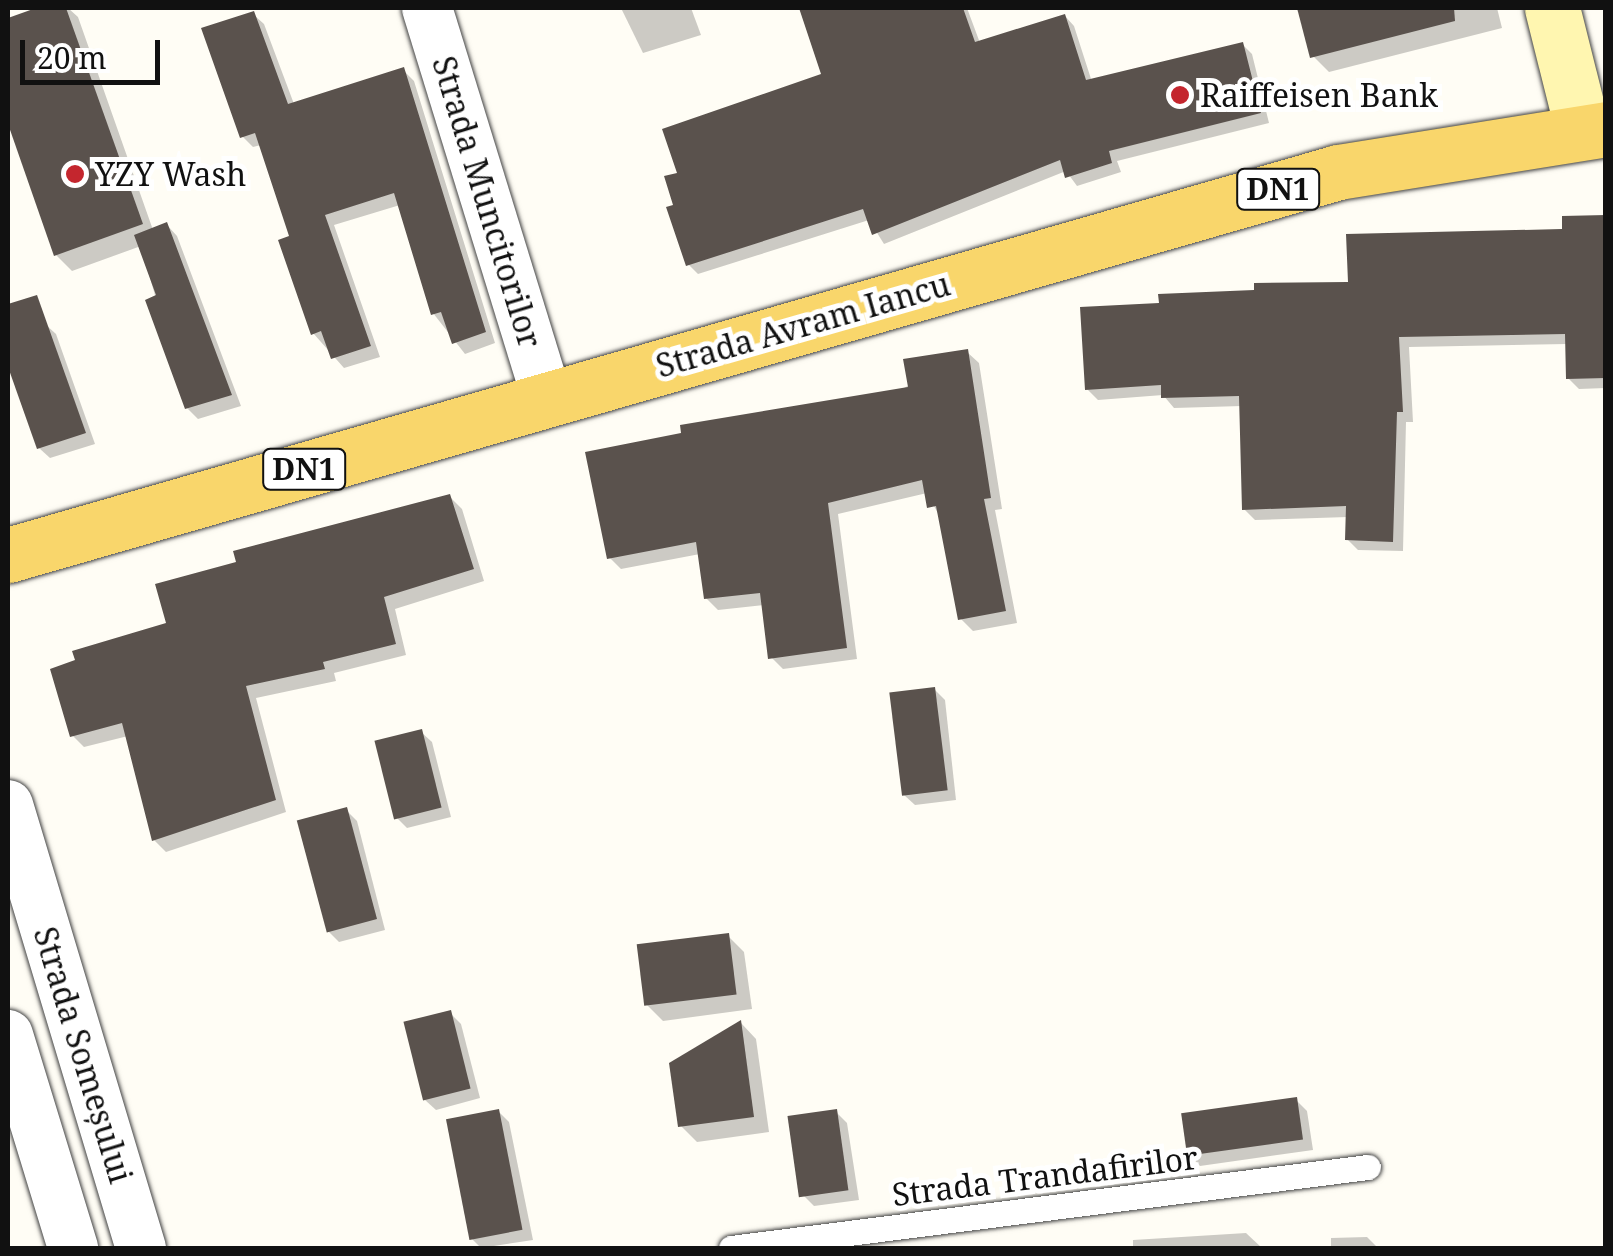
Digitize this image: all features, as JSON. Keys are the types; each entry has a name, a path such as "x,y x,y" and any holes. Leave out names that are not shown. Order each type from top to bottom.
{"main road":[{"path":"1552,8 1594,130"},
{"name":"Strada Avram Iancu","path":"8,555 547,396 1338,172 1594,130"}],"street":[{"name":"Strada Muncitorilor","path":"427,8 547,396"},
{"name":"Strada Someșului","path":"8,804 141,1248"},
{"name":"Strada Someșului","path":"8,1036 72,1248"}],"lane":[{"name":"Strada Trandafirilor","path":"732,1248 1368,1168"}],"building":[{"name":"YZY Wash","path":"36,8 66,8 143,224 54,256 8,124 8,18"},
{"path":"799,8 963,8 975,42 1065,14 1086,80 1243,42 1261,113 1109,151 1112,163 1065,178 1060,160 872,235 863,209 686,266 666,207 673,205 664,176 677,173 662,129 821,74"},
{"path":"1297,8 1454,8 1455,21 1310,58"},
{"path":"254,11 288,104 404,67 486,332 452,344 441,312 431,315 394,193 325,215 371,346 331,359 321,331 311,335 278,240 289,236 255,133 240,138 201,28"},
{"path":"1606,215 1606,378 1566,379 1565,334 1399,337 1403,412 1397,412 1393,542 1345,540 1346,506 1242,510 1239,396 1161,398 1161,385 1085,390 1080,307 1159,303 1158,294 1254,290 1254,283 1348,282 1346,234 1562,229 1562,216"},
{"path":"167,222 232,395 185,409 145,300 156,295 134,235"},
{"path":"37,295 86,433 37,449 8,367 8,304"},
{"path":"968,349 991,498 984,499 1006,611 958,620 936,506 927,508 922,480 828,503 847,648 768,659 760,593 704,599 696,542 607,559 585,452 681,433 680,425 908,387 903,359"},
{"path":"450,494 474,569 384,597 396,644 323,662 325,669 246,686 276,800 152,841 122,723 70,737 50,669 75,660 72,651 166,623 155,584 236,562 233,551"},
{"path":"935,687 948,790 902,796 889,693"},
{"path":"422,729 442,808 394,819 374,741"},
{"path":"347,807 377,919 327,933 297,820"},
{"path":"729,933 737,995 644,1006 637,944"},
{"path":"451,1010 471,1089 423,1100 403,1022"},
{"path":"741,1020 754,1117 678,1127 669,1063"},
{"path":"1297,1097 1303,1140 1187,1156 1181,1113"},
{"path":"499,1109 522,1230 469,1240 446,1119"},
{"path":"837,1109 848,1190 799,1197 787,1116"}],"place":[{"name":"Raiffeisen Bank","path":"1180,95"},
{"name":"YZY Wash","path":"75,174"}]}
